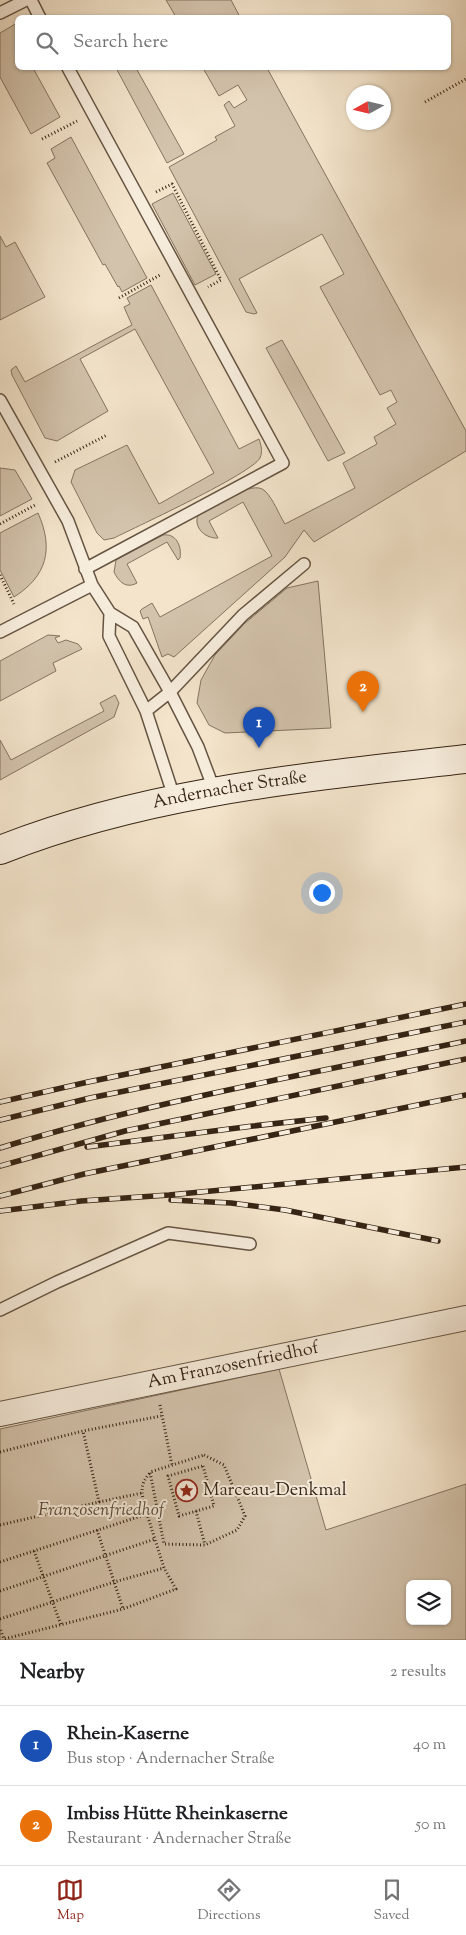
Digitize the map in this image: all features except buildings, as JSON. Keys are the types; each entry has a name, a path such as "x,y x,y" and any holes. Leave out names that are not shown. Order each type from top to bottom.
{"street":[{"name":"Andernacher Straße","path":"0,850 43,832 121,810 259,784 466,759"},
{"name":"Am Franzosenfriedhof","path":"0,1414 466,1318"}],"lane":[{"path":"0,13 26,0"},
{"path":"31,0 38,15"},
{"path":"69,70 283,463 85,569"},
{"path":"0,400 68,521 92,585 110,613 133,627 170,692 198,747 214,792"},
{"path":"146,711 170,692 243,615 304,564"},
{"path":"0,632 92,585"},
{"path":"110,613 109,636 146,711 175,800"},
{"path":"0,1310 57,1282 168,1233 250,1244"}],"path":[{"path":"426,102 466,79"},
{"path":"42,139 92,113"},
{"path":"140,200 172,184 222,280 192,295"},
{"path":"119,298 176,266"},
{"path":"39,470 107,435"},
{"path":"0,524 53,496"},
{"path":"0,575 23,620"},
{"path":"156,1382 161,1416 172,1465"},
{"path":"0,1452 83,1431 161,1416"},
{"path":"83,1431 99,1502"},
{"path":"0,1628 4,1639 123,1609 176,1589 164,1568 142,1493 143,1480 150,1472 204,1455 224,1465 245,1516 237,1530 205,1545 164,1544 150,1472"},
{"path":"182,1463 184,1471"},
{"path":"203,1466 214,1506 179,1516 168,1476 184,1471 203,1466"},
{"path":"0,1525 142,1493"},
{"path":"196,1511 205,1545"},
{"path":"0,1562 147,1514"},
{"path":"97,1530 123,1609"},
{"path":"0,1592 155,1539"},
{"path":"34,1551 54,1601 61,1625"},
{"path":"0,1619 164,1568"}],"green space":[{"path":"166,0 231,0 239,15 175,15"},
{"path":"15,24 15,70 34,70 60,117 31,134 0,77 0,33"},
{"path":"117,70 137,70 184,154 167,163"},
{"path":"204,70 268,70 466,431 466,451 314,542 304,530 285,557 174,657 168,654 162,657 148,617 143,619 140,611 142,609 152,603 160,617 272,556 243,502 209,521 218,538 209,537 202,532 197,524 198,515 242,491 259,488 265,491 271,498 285,524 355,488 343,463 377,444 374,437 396,424 387,408 397,402 391,390 380,395 320,287 344,274 322,234 239,279 257,313 246,312 169,167 217,140 215,137 235,126 224,105 229,101 234,108 247,100 238,85 219,96"},
{"path":"71,137 147,278 122,292 105,264 103,265 47,163 55,158 51,149"},
{"path":"173,193 216,274 195,285 152,204"},
{"path":"0,236 6,247 15,242 45,297 0,320"},
{"path":"151,285 239,449 259,439 261,453 260,458 252,466 237,476 114,538 104,540 97,533 71,482 75,470 127,445 159,504 214,473 135,329 80,359 108,411 57,441 45,438 11,370 16,366 25,382 132,325 124,307 130,304 127,298"},
{"path":"282,340 345,453 328,461 266,348"},
{"path":"0,468 15,470 32,499 0,516"},
{"path":"38,513 46,538 44,561 34,580 14,597 0,570 0,533"},
{"path":"163,535 175,538 180,549 180,558 178,560 167,542 127,564 137,583 133,585 123,584 114,572 116,560"},
{"path":"318,581 331,728 225,733 209,725 197,703 201,680 215,655 244,624 287,588"},
{"path":"48,635 60,636 55,638 58,643 66,640 78,644 82,649 53,663 56,671 0,701 0,661"},
{"path":"115,695 119,703 114,717 0,780 0,740 11,760 104,711 100,703"},
{"name":"Franzosenfriedhof","path":"279,1369 326,1530 466,1484 466,1640 0,1640 0,1429"}],"railway":[{"path":"0,1102 466,1004"},
{"path":"0,1120 90,1098 466,1022"},
{"path":"0,1148 57,1131 173,1102 466,1041"},
{"path":"0,1166 125,1131 466,1059"},
{"path":"0,1196 84,1174 466,1095"},
{"path":"87,1147 326,1118"},
{"path":"0,1211 81,1201 169,1195 466,1167"},
{"path":"171,1200 231,1203 285,1210 438,1241"}],"place":[{"name":"Imbiss Hütte Rheinkaserne","path":"363,712"},
{"name":"Rhein-Kaserne","path":"259,748"},
{"name":"Marceau-Denkmal","path":"187,1491"}]}
